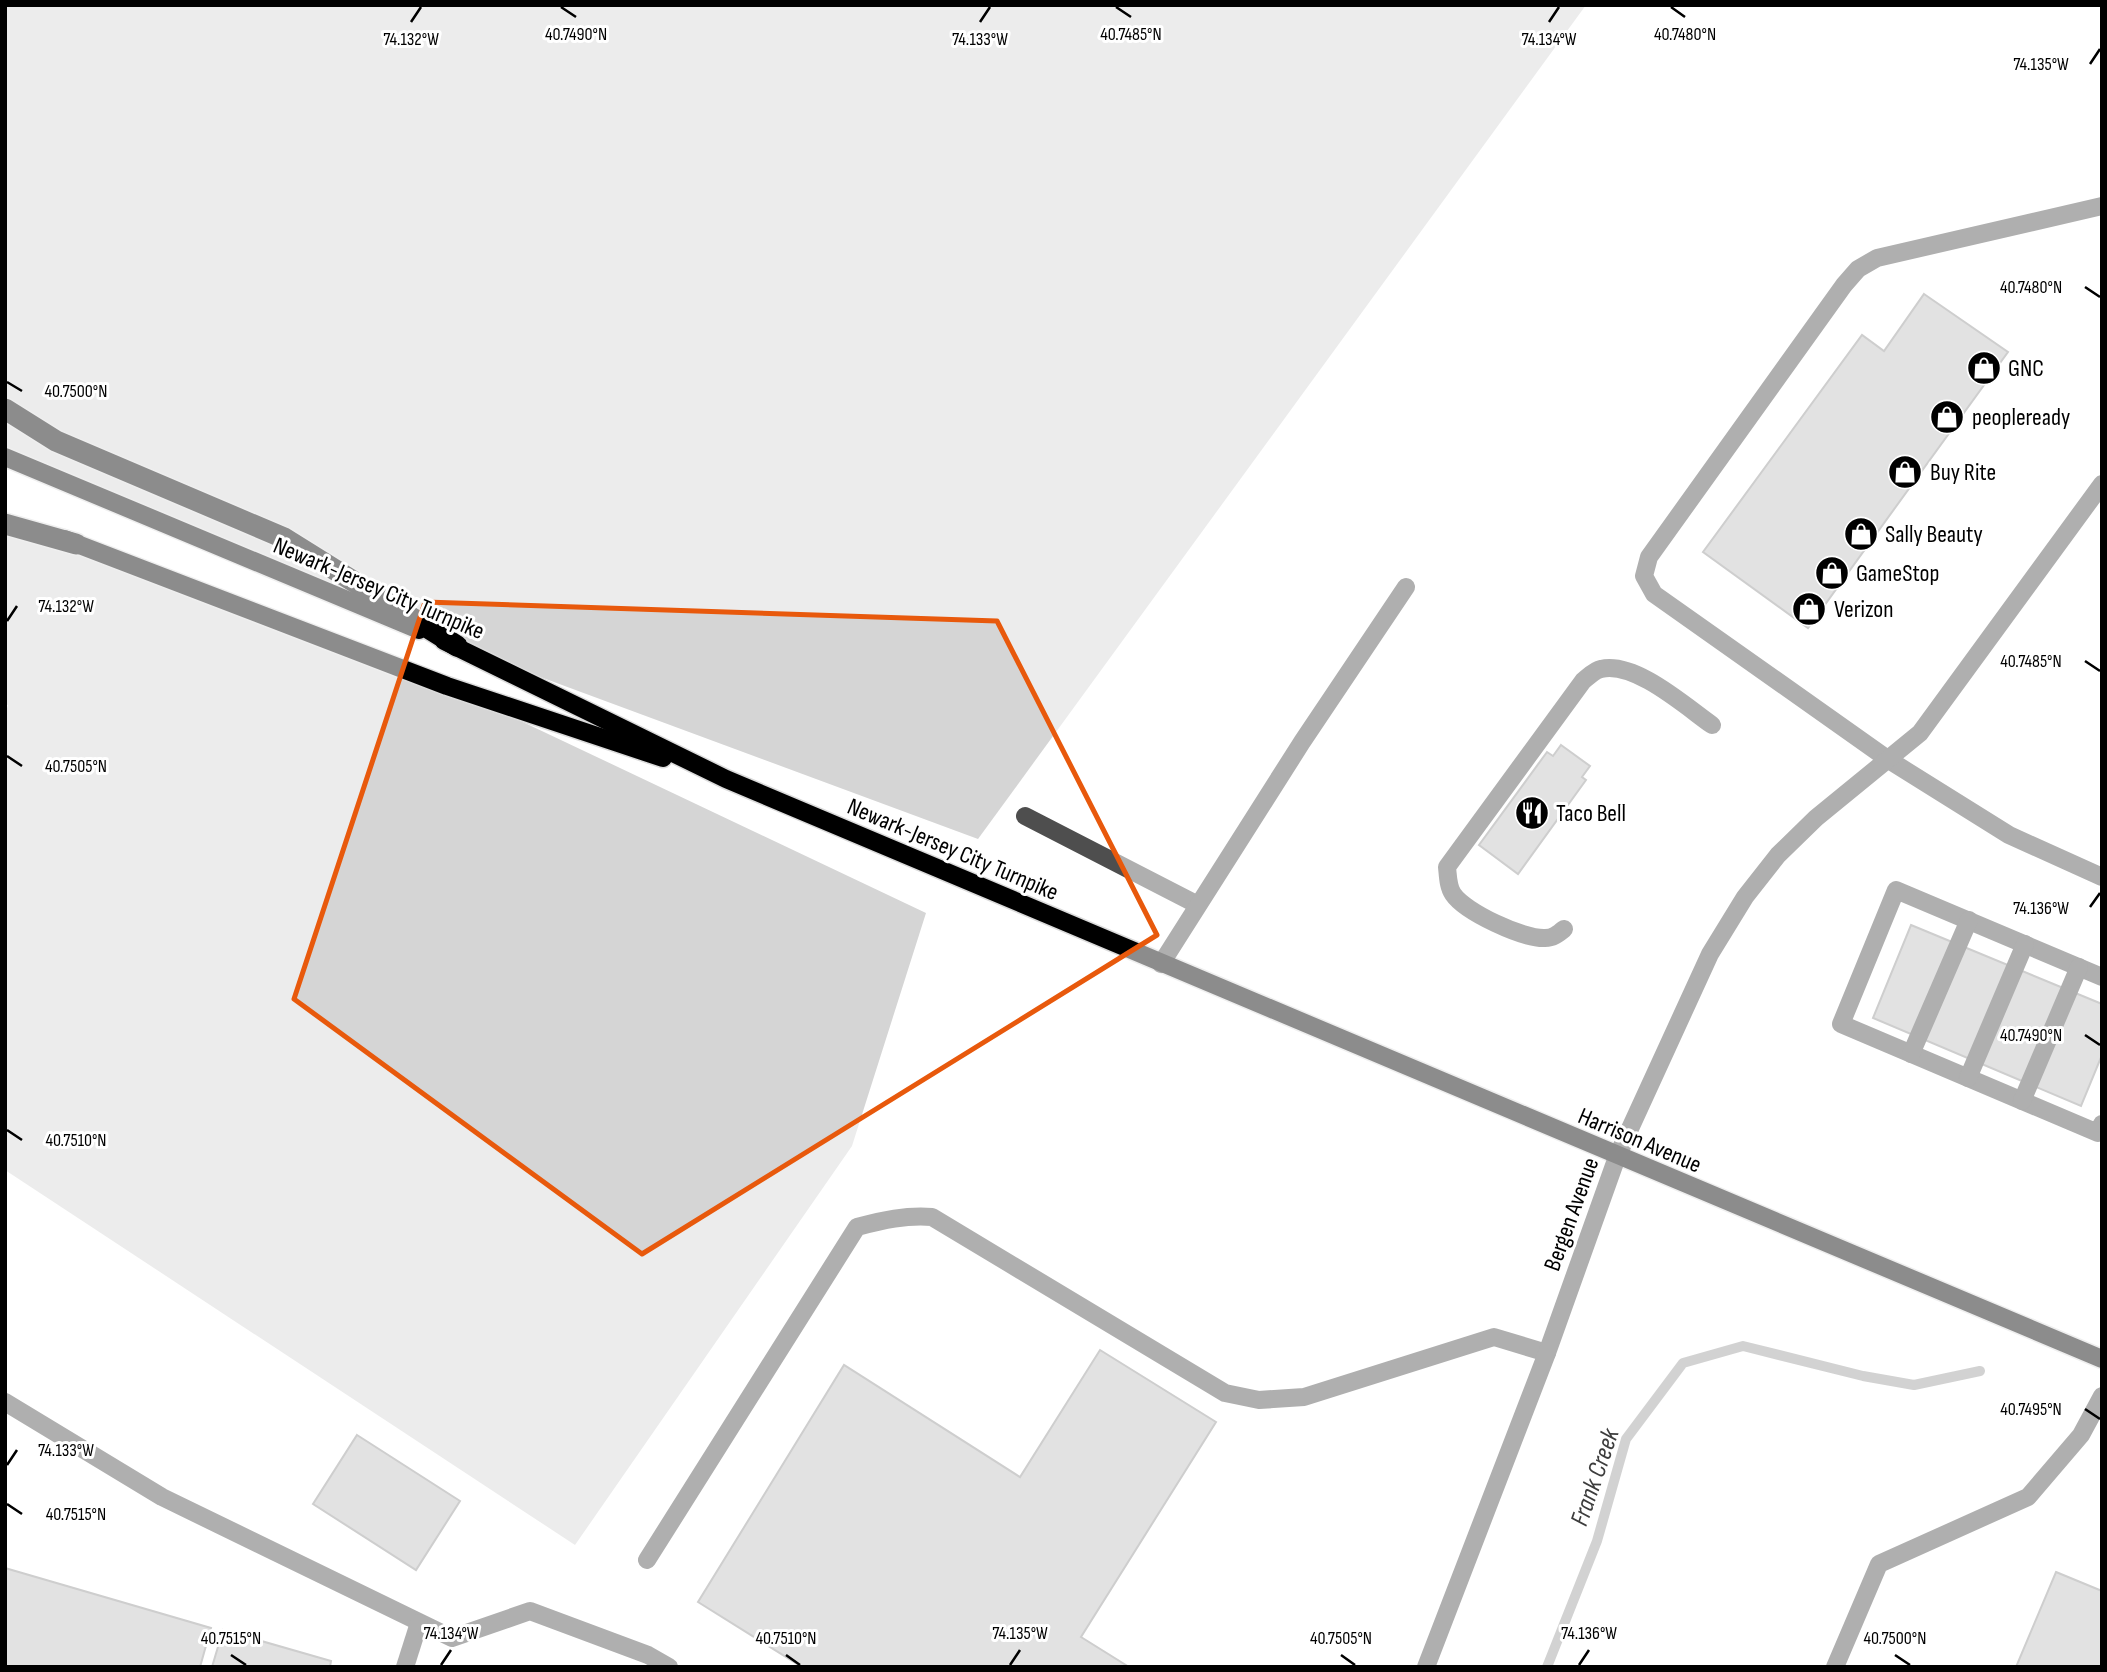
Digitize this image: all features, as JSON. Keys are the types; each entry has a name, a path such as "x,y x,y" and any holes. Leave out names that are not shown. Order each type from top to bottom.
{"highway":[{"path":"5,409 56,441 284,538 457,646"},
{"path":"5,524 76,544"}],"main road":[{"name":"Newark-Jersey City Turnpike","path":"5,457 457,646 726,779 1161,964"},
{"name":"Newark-Jersey City Turnpike","path":"5,516 447,686 726,779"},
{"name":"Harrison Avenue","path":"1161,964 2102,1360"}],"street":[{"path":"2102,206 1877,258 1858,269 1649,557 1644,576 1654,594 1889,760 2009,835 2102,877"},
{"name":"Bergen Avenue","path":"1426,1667 1547,1353 1617,1157 1710,954 1745,897 1778,855 1816,818 1920,733 2102,484"},
{"path":"1161,964 1406,587"},
{"path":"1564,929 1554,937 1533,937 1476,914 1461,904 1451,891 1447,867 1583,681 1599,669 1622,668 1641,676 1712,724"},
{"path":"1025,816 1198,905"},
{"path":"2102,976 1896,890 1841,1024 2098,1133 2102,1124"},
{"path":"1911,1054 1969,920"},
{"path":"1968,1078 2025,944"},
{"path":"2022,1101 2079,967"},
{"path":"648,1560 857,1227 880,1221 909,1215 932,1217 1225,1392 1259,1401 1304,1397 1494,1337 1547,1353"},
{"path":"1835,1667 1879,1564 2028,1497 2081,1434 2102,1396"},
{"path":"5,1402 162,1497 452,1638 530,1611 648,1655 669,1667"},
{"path":"405,1667 419,1623"}],"highlighted area":[{"path":"425,602 997,621 1157,935 642,1254 294,999"}],"shaded area":[{"path":"5,5 1586,5 978,839 457,646 5,457"},
{"path":"5,524 447,686 926,913 852,1146 575,1545 5,1170 5,715 8,705 5,704"}],"building":[{"path":"1924,294 2008,352 1808,628 1703,552 1862,335 1884,351"},
{"name":"Taco Bell","path":"1561,745 1590,766 1582,777 1586,780 1518,874 1479,845 1547,752 1553,756"},
{"path":"1911,925 2102,1004 2102,1055 2081,1106 1873,1018"},
{"path":"1100,1350 1216,1422 1081,1637 1129,1667 802,1667 698,1602 844,1365 1020,1477"},
{"path":"357,1435 460,1501 416,1570 313,1504"},
{"path":"5,1568 211,1628 200,1667 5,1667"},
{"path":"2056,1572 2102,1591 2102,1667 2016,1667"},
{"path":"223,1630 331,1661 330,1667 212,1667"}],"waterway":[{"name":"Frank Creek","path":"1547,1667 1597,1541 1626,1439 1683,1363 1743,1346 1863,1376 1914,1385 1980,1371"}],"place":[{"name":"GNC","path":"1984,368"},
{"name":"peopleready","path":"1947,417"},
{"name":"Buy Rite","path":"1905,472"},
{"name":"Sally Beauty","path":"1861,534"},
{"name":"GameStop","path":"1832,573"},
{"name":"Verizon","path":"1809,609"},
{"name":"Taco Bell","path":"1532,813"}]}
